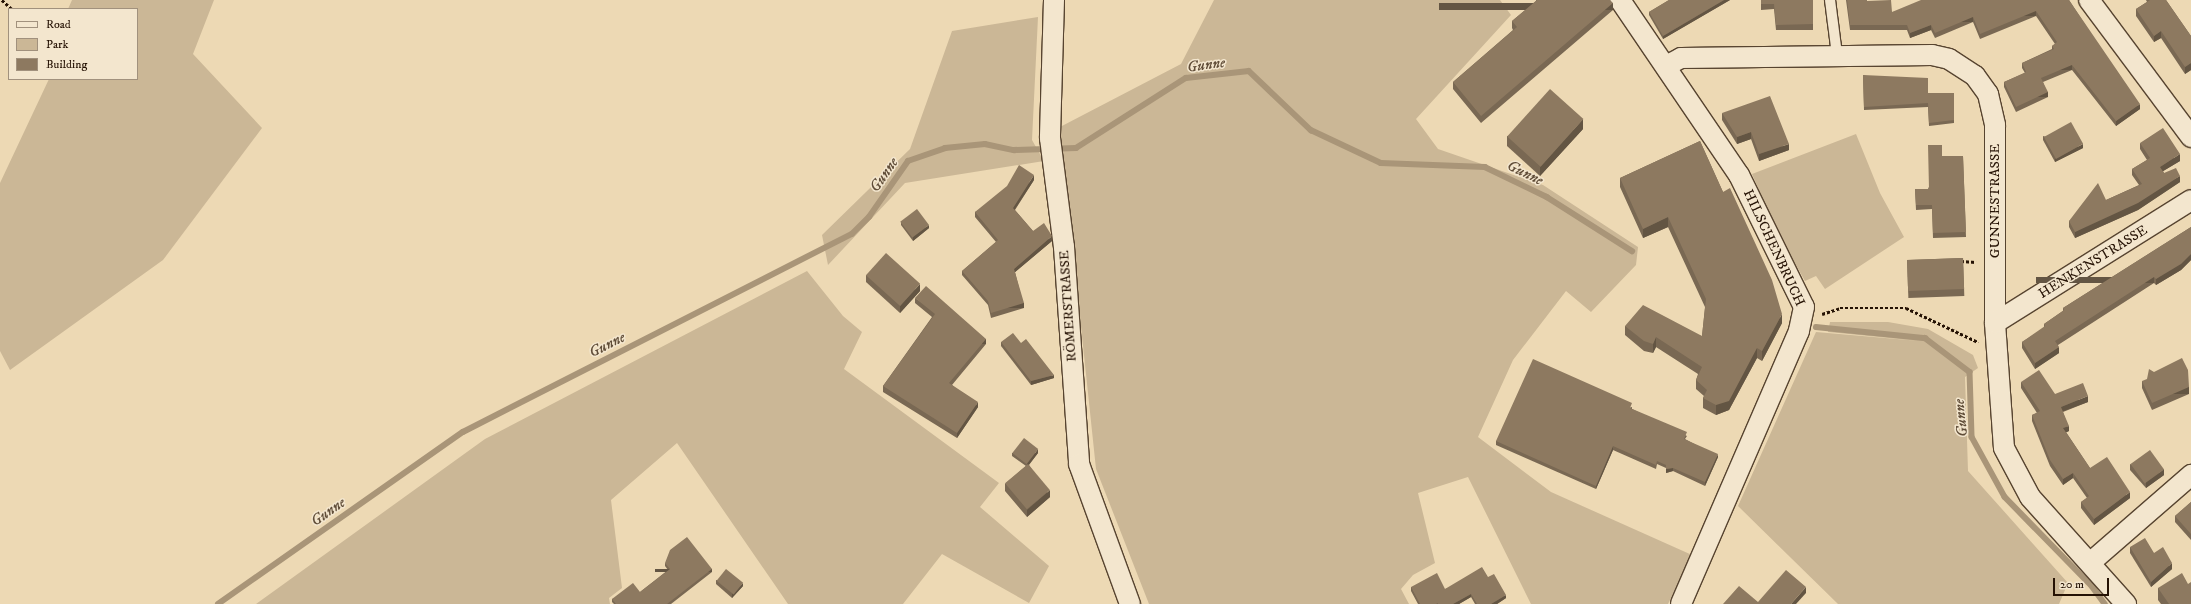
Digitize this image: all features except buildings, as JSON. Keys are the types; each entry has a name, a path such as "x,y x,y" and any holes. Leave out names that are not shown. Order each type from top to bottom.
{"street":[{"name":"RÖMERSTRASSE","path":"1054,0 1050,138 1064,247 1079,464 1130,604"},
{"name":"HILSCHENBRUCH","path":"1620,0 1739,175 1801,299 1805,316 1681,604"},
{"path":"2089,0 2191,137"},
{"name":"GUNNESTRASSE","path":"1666,66 1681,58 1932,55 1950,59 1975,76 1988,94 1995,124 1995,323 2004,448 2030,497 2091,562 2126,604"},
{"name":"HENKENSTRASSE","path":"1995,323 2191,200"},
{"path":"2091,562 2191,475"}],"lane":[{"path":"1830,0 1838,55"}],"path":[{"path":"2,0 11,8"},
{"path":"1958,262 1995,262"},
{"path":"1805,316 1840,308 1906,308 1983,344 1996,344"}],"green space":[{"path":"72,0 214,0 193,54 262,128 163,260 10,370 0,351 0,183 49,80 138,80 138,8 68,8"},
{"path":"1214,0 1500,0 1511,15 1416,119 1438,149 1543,185 1638,247 1636,265 1591,312 1566,291 1513,360 1478,437 1551,492 1692,555 1668,604 1531,604 1468,477 1418,493 1435,563 1413,575 1401,589 1409,604 1149,604 1096,469 1060,127 1181,64"},
{"path":"1038,17 1032,140 1044,161 905,183 828,265 822,235 910,149 952,31"},
{"path":"1856,134 1880,193 1904,237 1825,289 1816,276 1805,281 1775,228 1752,174"},
{"path":"807,271 843,316 862,332 844,369 999,483 980,507 1049,566 1029,603 942,554 903,604 788,604 677,443 611,500 622,588 609,598 610,604 256,604 485,439"},
{"path":"1830,322 1888,322 1928,329 1973,355 1978,368 1965,377 1968,471 2068,583 2059,604 1838,604 1738,506 1816,332 1920,341 1828,332"}],"waterway":[{"name":"Gunne","path":"218,604 463,432 852,234 869,217 908,161 945,148 985,144 1014,150 1076,148 1186,78 1249,71 1311,130 1381,163 1485,167 1547,197 1632,251"},
{"name":"Gunne","path":"1816,327 1925,338 1970,372 1972,437 2005,497 2092,586 2105,604"}]}
